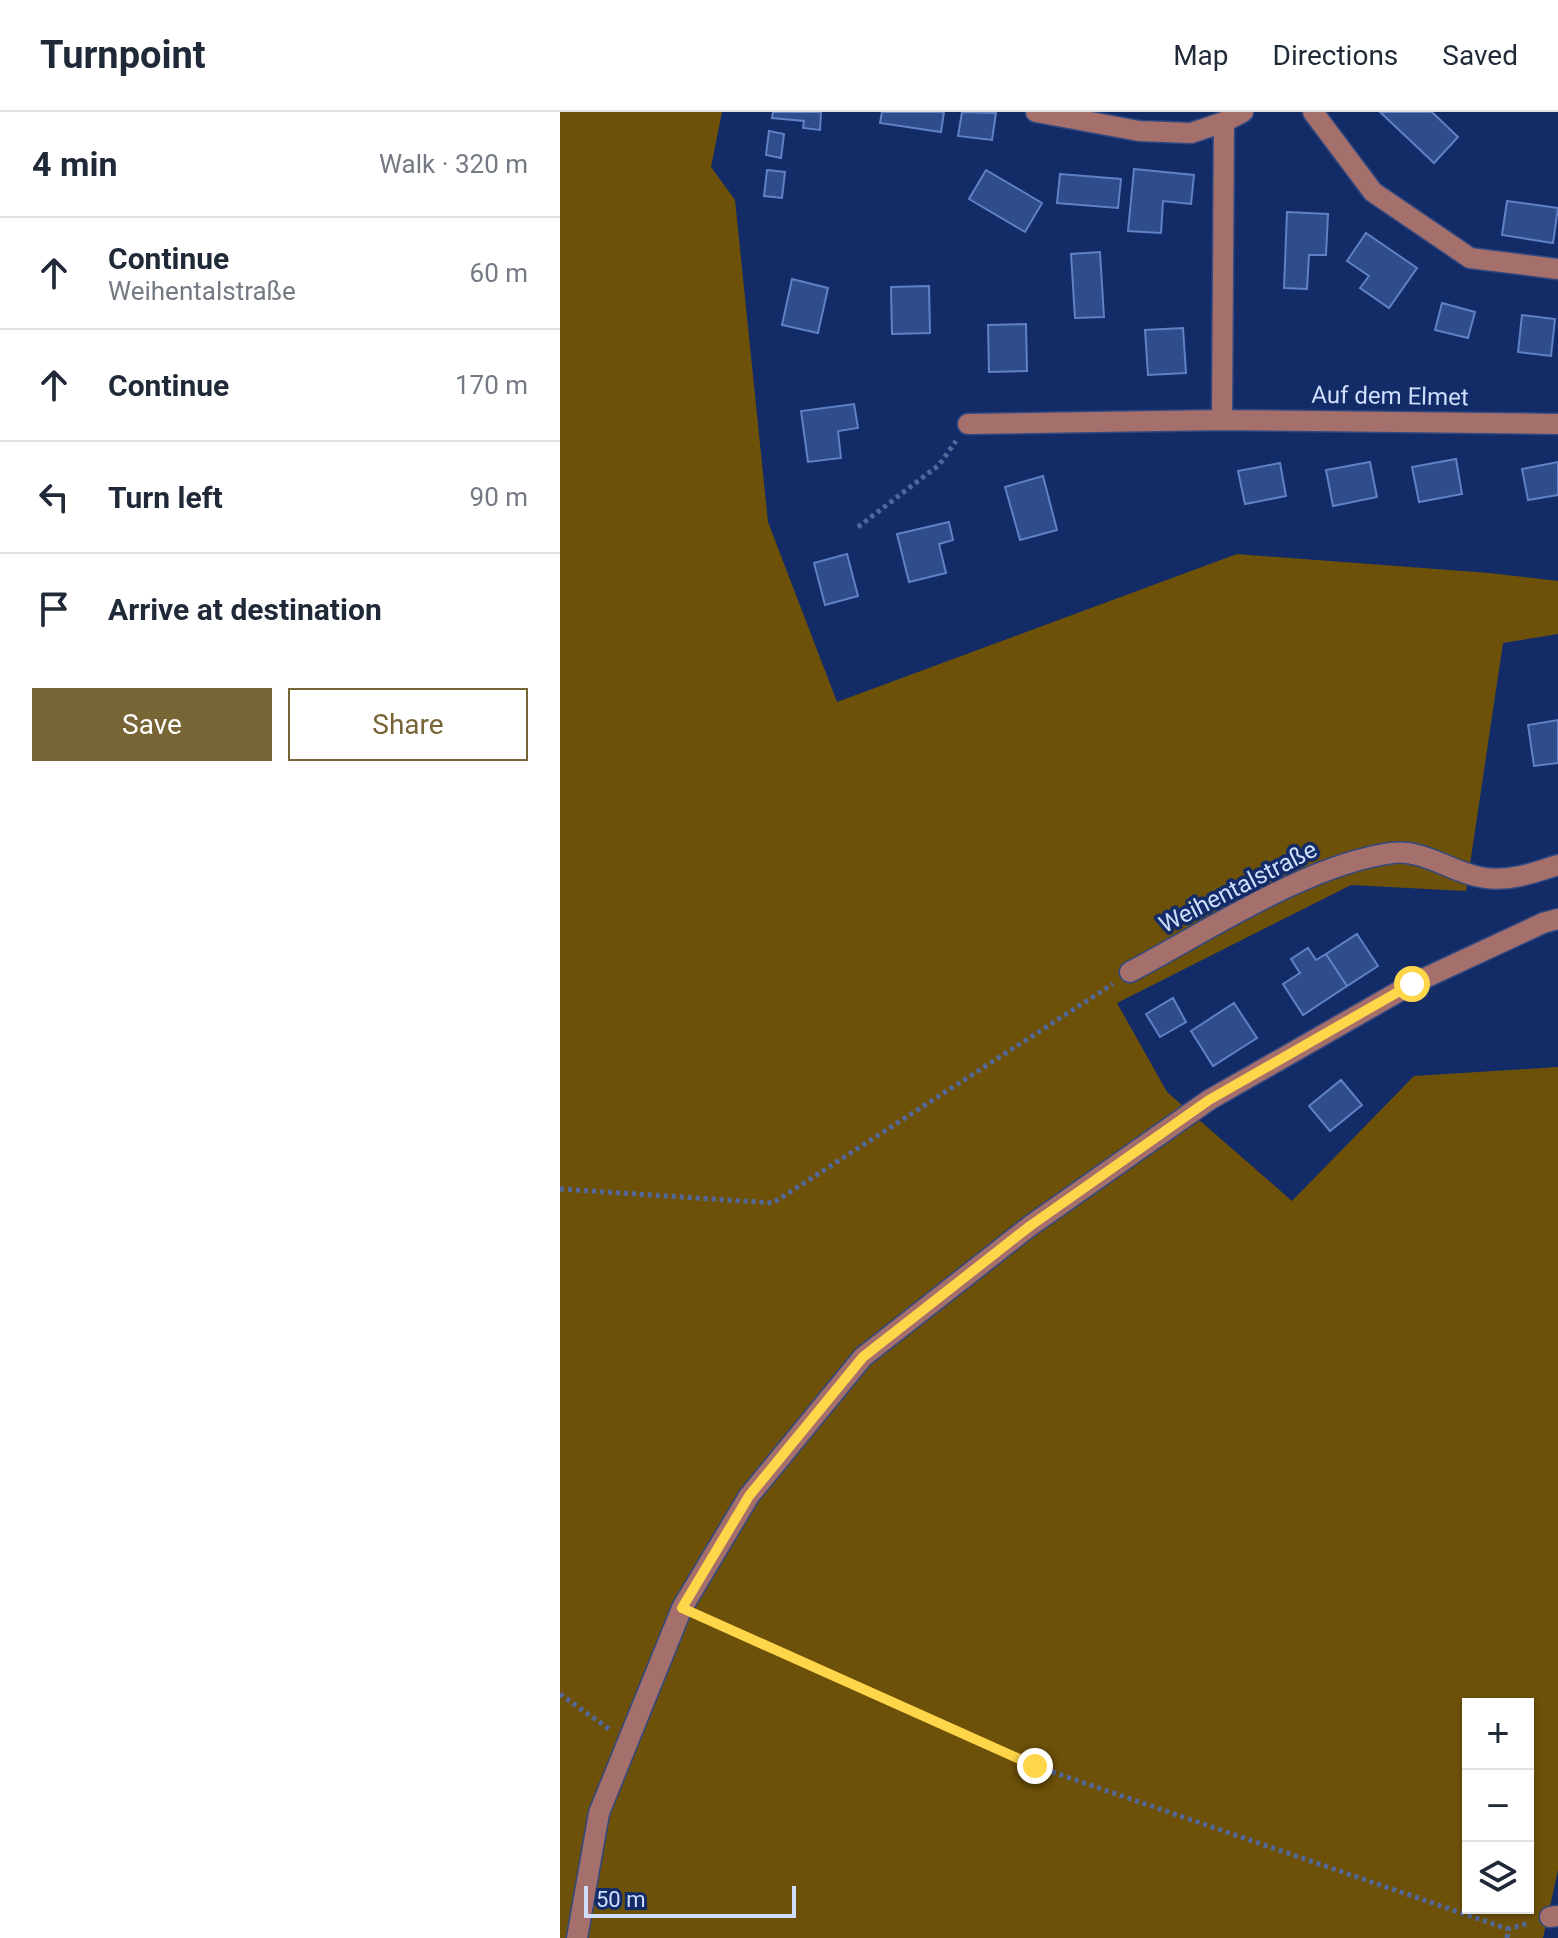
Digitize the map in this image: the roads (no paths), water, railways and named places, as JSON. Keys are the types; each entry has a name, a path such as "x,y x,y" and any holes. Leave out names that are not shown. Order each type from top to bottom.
{"street":[{"path":"1036,112 1139,131 1191,133 1243,112"},
{"path":"1313,112 1373,192 1470,258 1558,269"},
{"path":"1222,420 1224,122"},
{"name":"Auf dem Elmet","path":"968,424 1222,420 1558,424"},
{"name":"Weihentalstraße","path":"1130,972 1277,893 1342,864 1395,853 1438,860 1480,878 1515,877 1558,865"},
{"path":"577,1938 599,1813 682,1608 749,1496 863,1357 1030,1226 1209,1100 1412,984 1543,923 1558,919"}]}
